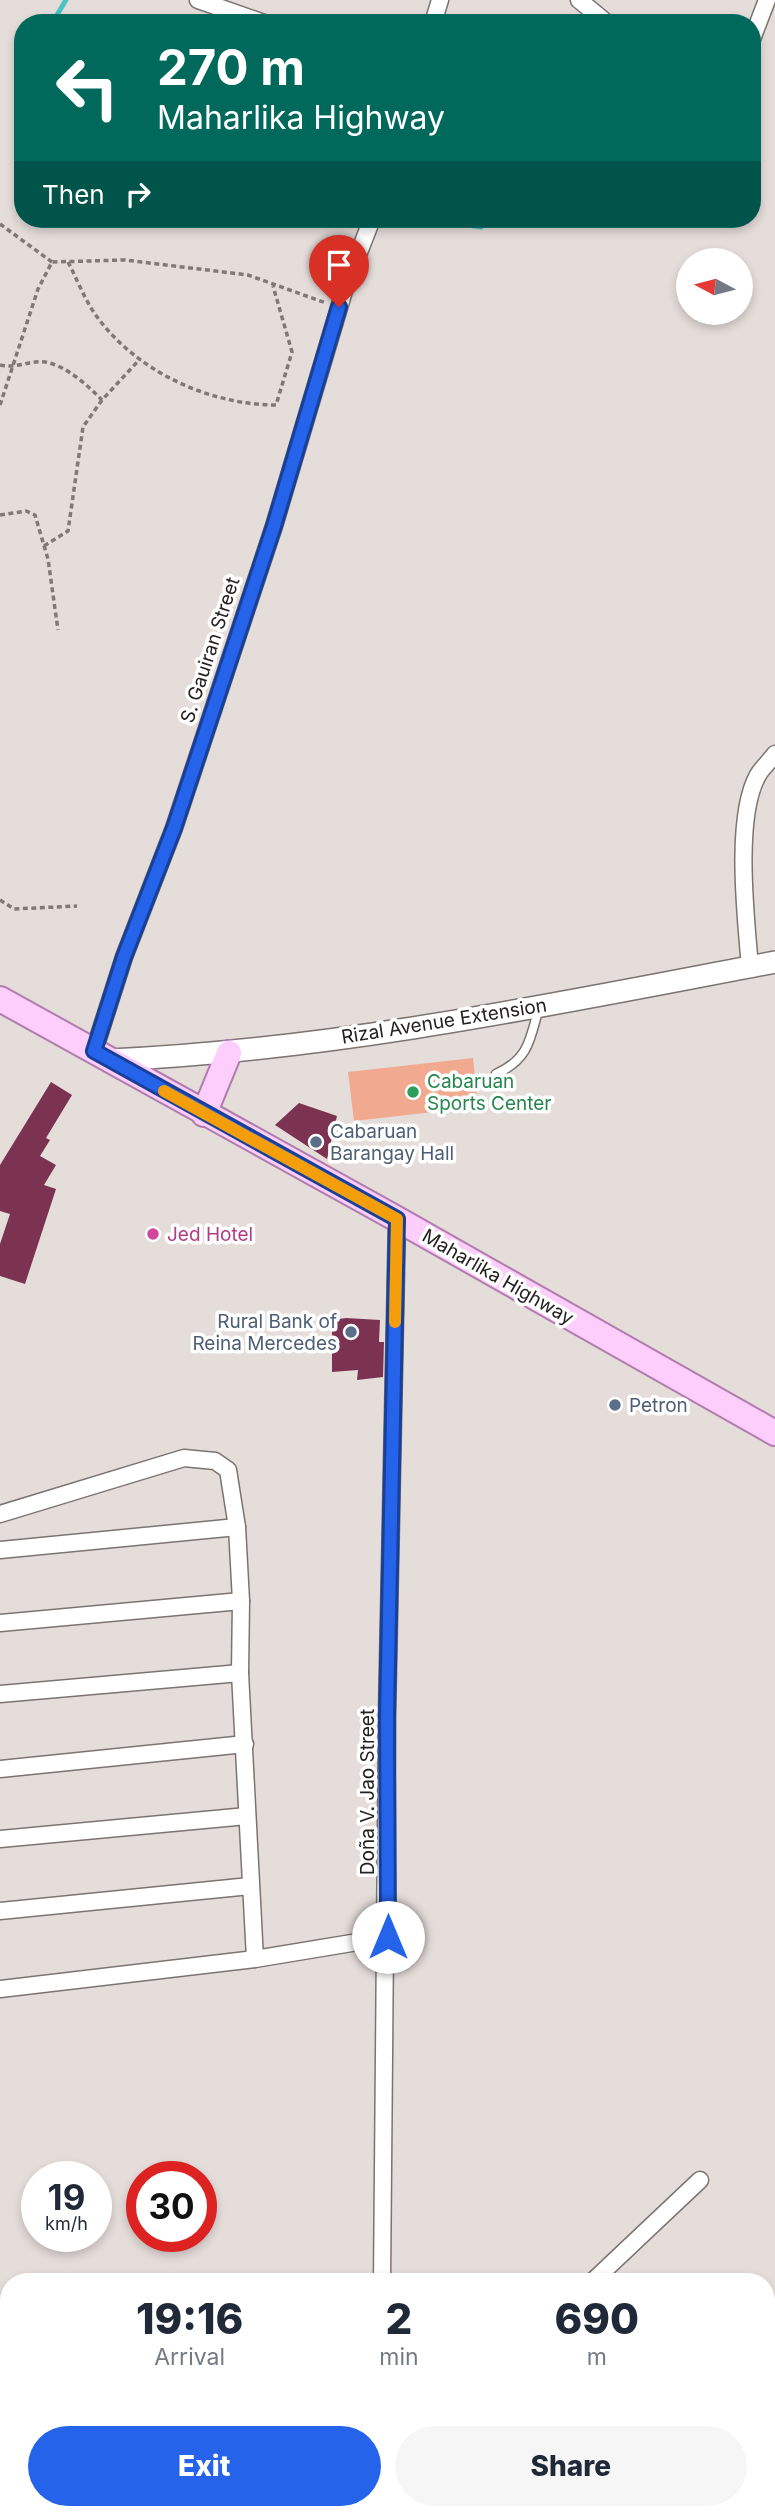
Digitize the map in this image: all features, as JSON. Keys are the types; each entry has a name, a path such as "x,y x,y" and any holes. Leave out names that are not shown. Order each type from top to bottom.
{"main road":[{"name":"Rizal Avenue Extension","path":"102,1056 229,1053 539,1006 775,962"},
{"name":"Maharlika Highway","path":"0,999 775,1433"},
{"path":"204,1114 229,1053"}],"street":[{"path":"198,0 238,14"},
{"path":"579,0 596,14"},
{"name":"S. Gauiran Street","path":"102,1056 124,957 174,828 274,526 339,307 369,228"},
{"path":"750,967 744,893 747,807 758,775 775,754"},
{"name":"Doña V. Jao Street","path":"382,2273 388,1937 387,1715 397,1219"},
{"path":"0,1514 184,1458 200,1458 223,1464 228,1470 237,1527 241,1601 240,1673 255,1959"},
{"path":"0,1550 237,1527"},
{"path":"0,1623 241,1601"},
{"path":"0,1694 240,1673"},
{"path":"0,1769 245,1744"},
{"path":"0,1839 247,1816"},
{"path":"0,1911 250,1886"},
{"path":"0,1989 255,1959 388,1937"},
{"path":"602,2273 700,2180"}],"lane":[{"path":"496,1074 521,1059 530,1041 539,1006"}],"path":[{"path":"0,224 52,262 125,260 248,275 339,307"},
{"path":"0,405 38,289 52,262"},
{"path":"68,262 96,315 139,359 179,384 242,405 276,405 292,352 273,286"},
{"path":"44,546 68,531 83,427 102,400 139,359"},
{"path":"0,365 12,368 44,362 80,379 102,400"},
{"path":"0,515 26,510 35,515 44,546 58,630"},
{"path":"0,900 15,909 77,906"}],"shaded area":[{"name":"Cabaruan Sports Center","path":"473,1058 478,1107 354,1121 348,1072"}],"building":[{"path":"51,1082 72,1095 46,1138 50,1140 40,1156 56,1165 44,1185 56,1189 25,1284 0,1276 0,1244 10,1214 0,1211 0,1165"},
{"name":"Cabaruan Barangay Hall","path":"299,1103 337,1116 327,1159 275,1125"},
{"path":"332,1320 380,1320 379,1342 384,1342 383,1377 357,1380 358,1370 332,1372"}],"waterway":[{"path":"58,14 66,0"}],"slow traffic":[{"path":"164,1091 397,1219 395,1322"}],"place":[{"name":"Cabaruan Sports Center","path":"413,1092"},
{"name":"Cabaruan Barangay Hall","path":"316,1142"},
{"name":"Jed Hotel","path":"153,1234"},
{"name":"Rural Bank of Reina Mercedes","path":"351,1332"},
{"name":"Petron","path":"615,1405"}],"route":[{"path":"339,307 274,526 174,828 124,957 94,1051 397,1219 387,1715 388,1937"}]}
